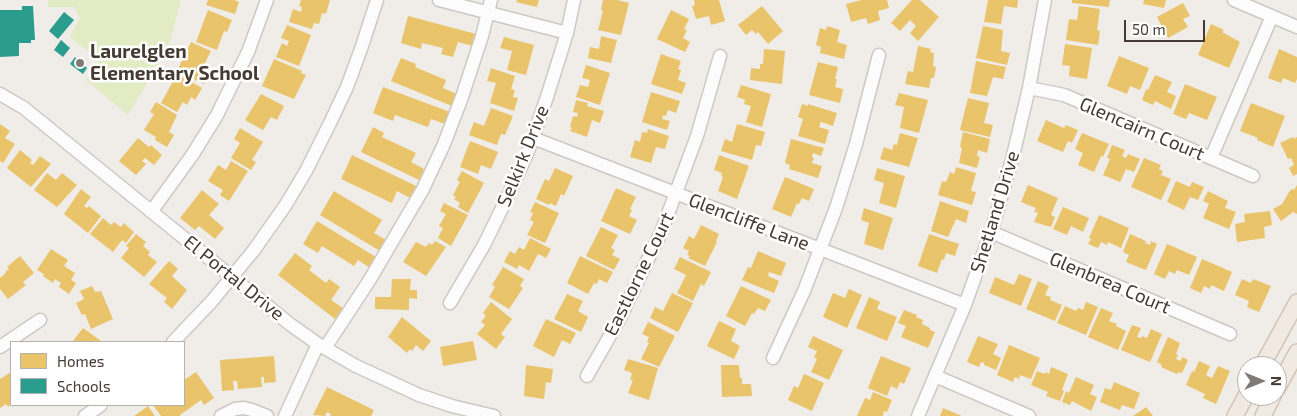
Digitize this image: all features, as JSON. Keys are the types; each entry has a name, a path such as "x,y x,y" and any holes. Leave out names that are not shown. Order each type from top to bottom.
{"main road":[{"path":"1267,356 1297,302"},
{"path":"1287,370 1297,352"}],"street":[{"path":"152,212 193,154 217,115 248,52 267,0"},
{"path":"174,341 232,278 275,220 306,171 347,87 377,0"},
{"path":"440,0 490,6 567,33"},
{"name":"Selkirk Drive","path":"450,303 484,245 533,138 567,33 574,0"},
{"name":"Shetland Drive","path":"918,416 965,305 991,232 1030,88 1045,0"},
{"path":"1234,0 1297,27"},
{"path":"285,416 322,346 369,281 423,189 444,144 462,97 490,6"},
{"path":"1211,158 1272,16"},
{"path":"773,358 821,250 856,144 879,55"},
{"name":"Eastlorne Court","path":"587,376 638,283 677,194 697,136 720,56"},
{"name":"Glencairn Court","path":"1030,88 1064,96 1253,176"},
{"name":"El Portal Drive","path":"0,94 24,108 232,278 290,324 322,346 363,370 419,395 452,406 494,416"},
{"name":"Glencliffe Lane","path":"533,138 965,305"},
{"name":"Glenbrea Court","path":"991,232 1230,334"},
{"path":"0,347 40,320"},
{"path":"935,376 1029,416"},
{"path":"85,416 99,406"},
{"path":"221,416 235,409 244,408 267,416"}],"green space":[{"path":"48,0 181,0 168,48 128,115 86,80 99,60 70,37 80,18 74,7 48,7"}],"building: Homes":[{"path":"208,0 234,0 239,2 235,14 206,5"},
{"path":"301,0 330,0 326,14 322,13 319,24 314,23 312,29 289,22 293,9 301,12 302,7 299,6"},
{"path":"517,0 539,0 537,7 516,2"},
{"path":"603,0 617,0 629,3 621,35 598,30 603,11 601,10"},
{"path":"694,0 719,0 725,21 711,25 709,16 696,19 692,6 695,5"},
{"path":"861,0 887,0 889,8 878,11 880,20 868,24 866,18 851,22 846,4"},
{"path":"912,0 920,0 939,17 918,41 910,33 916,26 910,20 900,31 891,23"},
{"path":"988,0 1018,0 1017,8 1004,6 1001,24 984,22"},
{"path":"1072,0 1110,0 1109,7 1072,3"},
{"path":"1144,0 1166,0 1164,8 1143,4"},
{"path":"1183,3 1190,16 1183,19 1188,27 1168,38 1157,17"},
{"path":"762,6 783,31 768,44 758,32 756,34 752,30 746,35 738,25"},
{"path":"1079,6 1100,9 1097,30 1100,31 1098,45 1066,40 1069,19 1077,20"},
{"path":"208,10 232,20 227,32 224,31 217,50 196,42"},
{"path":"671,10 689,19 684,29 687,30 683,38 690,42 685,52 657,39"},
{"path":"408,16 476,34 473,46 458,42 453,57 441,54 443,48 422,43 421,49 401,43"},
{"path":"1211,24 1224,30 1222,32 1240,42 1229,68 1198,55"},
{"path":"287,25 311,35 299,66 276,57 282,43 287,46 289,41 281,38"},
{"path":"827,26 840,30 837,42 847,45 844,59 820,53 821,47 816,45 820,28 826,30"},
{"path":"983,26 1003,30 1001,51 1010,53 1007,65 976,58"},
{"path":"601,36 617,40 611,63 588,58 590,47 599,49"},
{"path":"504,37 534,45 526,75 507,70 512,51 500,48"},
{"path":"191,42 211,51 204,65 201,64 200,67 210,72 204,84 177,71"},
{"path":"1065,44 1092,48 1087,79 1069,76 1070,66 1062,65"},
{"path":"918,46 931,49 930,52 934,53 933,66 936,67 934,78 931,78 929,88 905,84 908,71 913,72"},
{"path":"764,49 785,51 782,84 750,80 751,68 760,69 760,64 763,64"},
{"path":"1279,49 1297,57 1297,79 1295,83 1283,78 1281,83 1268,78"},
{"path":"661,54 681,61 678,69 681,70 678,80 686,83 682,94 651,84"},
{"path":"1119,56 1149,68 1140,90 1130,86 1127,94 1107,86"},
{"path":"401,58 416,64 415,67 446,80 443,88 457,94 452,106 391,81"},
{"path":"274,59 302,71 301,73 306,75 294,99 262,86"},
{"path":"976,61 1006,67 1003,79 993,77 987,96 970,93"},
{"path":"818,62 838,67 835,87 843,89 840,103 809,95"},
{"path":"586,65 610,73 600,105 576,97 580,85 588,87 590,80 582,78"},
{"path":"491,68 515,76 511,89 515,90 513,97 518,98 514,111 490,103 496,83 487,81"},
{"path":"177,74 202,88 195,100 191,97 187,105 183,102 177,112 161,103"},
{"path":"1155,75 1172,82 1167,92 1176,96 1171,109 1155,101 1153,105 1142,100 1146,89 1148,90"},
{"path":"1185,84 1217,97 1207,120 1189,113 1186,119 1173,114"},
{"path":"741,85 771,94 762,127 746,122 751,106 744,104 745,100 737,97"},
{"path":"383,87 450,112 445,124 431,119 428,127 395,115 393,121 373,113"},
{"path":"651,92 680,101 676,113 668,110 666,116 663,115 662,119 670,121 667,130 642,122"},
{"path":"899,93 928,100 919,133 900,128 904,107 895,105"},
{"path":"261,94 284,106 277,120 271,117 263,130 245,120"},
{"path":"968,98 989,103 984,123 993,125 990,137 960,130"},
{"path":"576,100 588,103 587,106 604,111 600,123 592,120 587,137 570,131 573,116 577,117 578,113 573,112"},
{"path":"156,102 177,115 169,132 174,135 167,147 155,140 156,137 144,130 154,114 150,112"},
{"path":"1251,103 1285,116 1273,147 1257,140 1258,138 1240,131"},
{"path":"802,104 837,113 833,126 821,122 819,127 829,130 825,144 798,136 803,119 798,117"},
{"path":"491,108 513,116 505,135 501,134 497,145 469,135 474,122 484,126"},
{"path":"1046,120 1064,128 1066,125 1078,130 1072,143 1068,141 1063,152 1037,141"},
{"path":"0,124 10,131 5,138 15,144 3,163 0,161"},
{"path":"737,124 765,132 761,146 756,145 752,160 721,151 725,139 732,142"},
{"path":"373,127 384,133 382,137 416,153 411,162 424,169 419,180 361,152"},
{"path":"240,128 263,142 252,160 256,162 251,170 231,158 240,143 234,139"},
{"path":"648,129 669,136 665,149 656,147 651,163 630,157 635,140 640,142 642,132 647,133"},
{"path":"963,132 990,139 987,153 978,150 977,156 980,157 977,168 959,163"},
{"path":"900,133 918,138 909,167 880,159 884,147 892,150 894,144 897,145"},
{"path":"1082,133 1109,144 1094,172 1078,165 1083,153 1075,149"},
{"path":"1293,137 1294,139 1297,137 1297,174 1293,176 1289,168 1294,165 1291,158 1288,159 1280,143"},
{"path":"138,138 149,147 151,145 162,155 154,165 145,158 142,161 146,164 136,175 119,161"},
{"path":"791,139 824,148 821,156 813,153 812,157 814,158 812,163 822,166 818,178 789,169 790,165 785,163"},
{"path":"470,141 498,152 491,169 481,165 478,174 460,167"},
{"path":"1112,145 1125,150 1122,156 1126,158 1128,154 1140,159 1134,172 1126,169 1120,182 1103,175 1110,159 1107,158"},
{"path":"20,150 32,160 30,163 33,165 40,156 51,164 31,187 7,168"},
{"path":"352,155 416,186 410,198 397,191 392,203 341,179"},
{"path":"719,155 749,166 737,199 718,191 723,177 721,176 722,173 714,170"},
{"path":"1144,158 1161,165 1159,169 1163,171 1161,175 1171,179 1161,200 1131,187"},
{"path":"231,161 248,171 229,201 220,195 223,190 208,181 218,165 226,170"},
{"path":"956,167 976,173 971,191 976,192 972,205 938,195 942,181 946,182 950,172 954,174"},
{"path":"555,168 573,176 564,196 561,194 556,206 536,199 545,179 549,181"},
{"path":"877,168 905,176 896,208 879,203 884,183 874,180"},
{"path":"462,171 484,183 468,213 458,207 460,203 454,199 456,197 453,195 460,182 457,180"},
{"path":"47,173 56,180 62,173 77,185 57,207 34,190"},
{"path":"785,177 814,189 809,201 802,198 799,204 797,203 791,217 772,209"},
{"path":"1176,181 1190,187 1192,182 1204,187 1198,200 1190,197 1184,210 1167,202"},
{"path":"1028,185 1058,198 1051,215 1055,217 1051,227 1034,222 1038,213 1034,212 1036,208 1021,202"},
{"path":"1297,185 1297,214 1293,212 1281,221 1273,209 1282,204 1289,192 1292,189 1294,190"},
{"path":"616,188 636,197 629,216 637,220 630,234 601,221"},
{"path":"81,189 91,197 84,206 87,208 89,206 101,216 88,233 64,214"},
{"path":"202,190 219,204 209,215 224,228 215,239 199,226 195,230 180,218"},
{"path":"334,191 382,220 374,233 386,240 380,251 320,215"},
{"path":"1208,191 1228,201 1225,208 1236,212 1229,229 1203,218 1209,204 1203,201"},
{"path":"940,201 969,211 966,223 956,219 948,237 931,231"},
{"path":"535,202 559,213 545,243 527,235 534,222 530,220 533,213 530,212"},
{"path":"444,203 468,215 451,246 438,238 443,228 439,226 446,214 440,211"},
{"path":"1063,207 1089,218 1083,232 1071,226 1067,235 1053,229"},
{"path":"864,208 893,218 883,250 864,244 869,223 861,220"},
{"path":"1270,211 1272,225 1264,227 1265,238 1237,242 1235,224 1245,222 1244,214"},
{"path":"1099,215 1129,228 1121,248 1108,242 1107,245 1101,242 1098,248 1088,244"},
{"path":"103,218 111,225 114,222 121,227 124,223 134,232 126,243 122,240 113,252 90,234"},
{"path":"317,221 376,257 370,268 358,260 354,266 322,246 318,253 303,244"},
{"path":"701,225 719,234 705,266 688,258 690,256 687,255 689,251 683,248 689,236 694,239"},
{"path":"601,227 618,235 611,248 615,250 612,255 620,259 614,270 586,256"},
{"path":"136,234 146,242 143,246 150,252 148,255 157,262 144,277 121,258 129,248 126,246"},
{"path":"929,234 959,244 955,256 946,253 937,273 918,266"},
{"path":"1130,234 1146,241 1145,243 1150,245 1151,241 1157,244 1146,270 1126,262 1129,255 1123,252"},
{"path":"530,238 551,249 546,258 538,254 529,271 519,265 517,269 504,262 510,251 515,254 519,247 524,250"},
{"path":"435,241 446,247 426,276 403,262 416,242 426,247 429,243 432,245"},
{"path":"1167,244 1197,257 1189,275 1177,270 1175,274 1169,271 1165,279 1154,274"},
{"path":"51,249 68,260 64,266 75,273 71,280 76,283 69,294 59,287 61,283 55,279 53,283 37,270"},
{"path":"758,251 786,263 781,276 769,272 768,276 779,281 774,293 742,280 748,267 751,268"},
{"path":"295,253 312,266 309,270 326,283 329,279 340,287 331,300 343,308 335,319 278,275"},
{"path":"20,256 34,273 23,282 26,285 8,299 0,289 0,278 9,269 7,267"},
{"path":"580,256 613,272 607,283 599,279 597,284 594,283 588,294 567,283"},
{"path":"680,257 711,272 704,286 701,284 693,301 677,293 686,275 674,269"},
{"path":"1202,259 1232,272 1224,291 1211,285 1210,289 1204,286 1201,293 1190,288"},
{"path":"169,261 178,269 172,276 187,290 172,309 164,302 167,298 149,284"},
{"path":"503,267 524,279 520,286 523,288 509,309 489,297 495,287 492,285"},
{"path":"1019,274 1032,279 1021,306 989,293 995,277 1014,285"},
{"path":"392,279 411,279 410,290 417,290 417,299 409,298 409,310 375,309 375,297 391,297"},
{"path":"1242,279 1251,283 1253,279 1271,286 1259,312 1247,307 1249,301 1235,295"},
{"path":"1038,281 1049,286 1045,295 1051,297 1050,300 1062,305 1055,321 1026,309"},
{"path":"92,286 95,292 101,291 113,319 91,329 85,314 82,315 76,303 84,299 80,291"},
{"path":"741,286 771,300 765,311 758,308 754,314 752,313 745,326 726,316"},
{"path":"849,289 862,295 847,328 823,317 833,293 845,298"},
{"path":"672,293 693,303 678,332 650,318 655,307 663,311"},
{"path":"567,294 583,301 578,311 588,317 581,332 554,319"},
{"path":"869,297 880,302 877,309 897,317 887,341 856,328"},
{"path":"491,302 512,319 501,334 505,337 496,349 477,334 485,325 481,322 486,316 483,313"},
{"path":"1086,302 1098,307 1086,335 1057,323 1065,306 1076,311 1078,308 1083,310"},
{"path":"1101,308 1113,313 1109,321 1126,331 1118,350 1088,337"},
{"path":"904,310 917,315 916,317 923,320 922,324 935,332 928,348 901,337 906,326 898,323"},
{"path":"402,317 431,341 423,351 416,345 412,351 410,349 407,353 388,337"},
{"path":"546,319 576,333 570,344 562,340 554,357 533,346"},
{"path":"719,321 736,329 731,341 740,346 734,359 707,346"},
{"path":"648,322 675,336 659,367 641,359 649,343 647,342 649,337 642,334"},
{"path":"1132,325 1141,328 1137,337 1147,338 1151,329 1162,334 1150,362 1121,350"},
{"path":"83,328 101,341 73,341"},
{"path":"813,336 843,350 829,380 811,372 817,359 814,357 817,351 808,347"},
{"path":"978,336 998,344 993,354 1001,358 996,370 981,362 979,367 967,362"},
{"path":"1168,337 1180,343 1176,359 1181,361 1182,357 1188,360 1182,373 1178,372 1177,374 1161,367 1162,365 1157,362"},
{"path":"473,341 477,360 443,366 440,347"},
{"path":"1009,345 1040,358 1031,379 1020,375 1019,379 1015,377 1013,382 997,375"},
{"path":"274,356 276,382 264,383 264,377 261,377 262,387 238,389 237,381 233,381 234,390 222,391 220,360"},
{"path":"881,356 911,368 904,384 900,382 897,389 891,386 887,396 868,388"},
{"path":"628,359 658,368 649,400 628,393 633,380 630,380 632,373 624,370"},
{"path":"1199,361 1210,366 1206,375 1212,378 1218,366 1230,371 1216,404 1203,398 1205,394 1186,385"},
{"path":"526,365 553,369 551,383 546,382 544,399 524,396"},
{"path":"721,365 739,365 742,384 751,384 752,396 722,397"},
{"path":"1051,367 1068,374 1060,401 1046,396 1048,392 1031,385 1037,371 1049,374"},
{"path":"196,372 214,398 204,405 201,400 181,416 161,416 154,406 185,406 185,379"},
{"path":"10,373 10,405 8,407 6,404 0,408 0,379"},
{"path":"804,374 824,383 812,411 788,400 794,386 798,388"},
{"path":"1076,377 1094,385 1090,394 1097,397 1091,411 1072,401 1070,405 1062,402 1066,391 1069,393"},
{"path":"1114,382 1140,393 1134,409 1122,405 1120,410 1100,402 1105,388 1111,390"},
{"path":"327,387 374,410 371,416 330,416 331,414 327,412 325,416 313,415"},
{"path":"873,392 892,400 887,412 884,411 883,416 857,416 865,398 870,400"},
{"path":"148,406 155,416 134,416"},
{"path":"1146,407 1153,416 1133,416"},
{"path":"943,408 962,416 940,416"}],"building: Schools":[{"path":"22,6 33,6 35,40 31,40 31,43 19,43 19,56 0,57 0,10 22,10"},
{"path":"64,12 74,20 58,39 49,31"},
{"path":"61,40 70,48 63,57 54,50"},
{"path":"75,57 87,68 83,74 70,64"}],"place":[{"name":"Laurelglen Elementary School","path":"80,63"}]}
